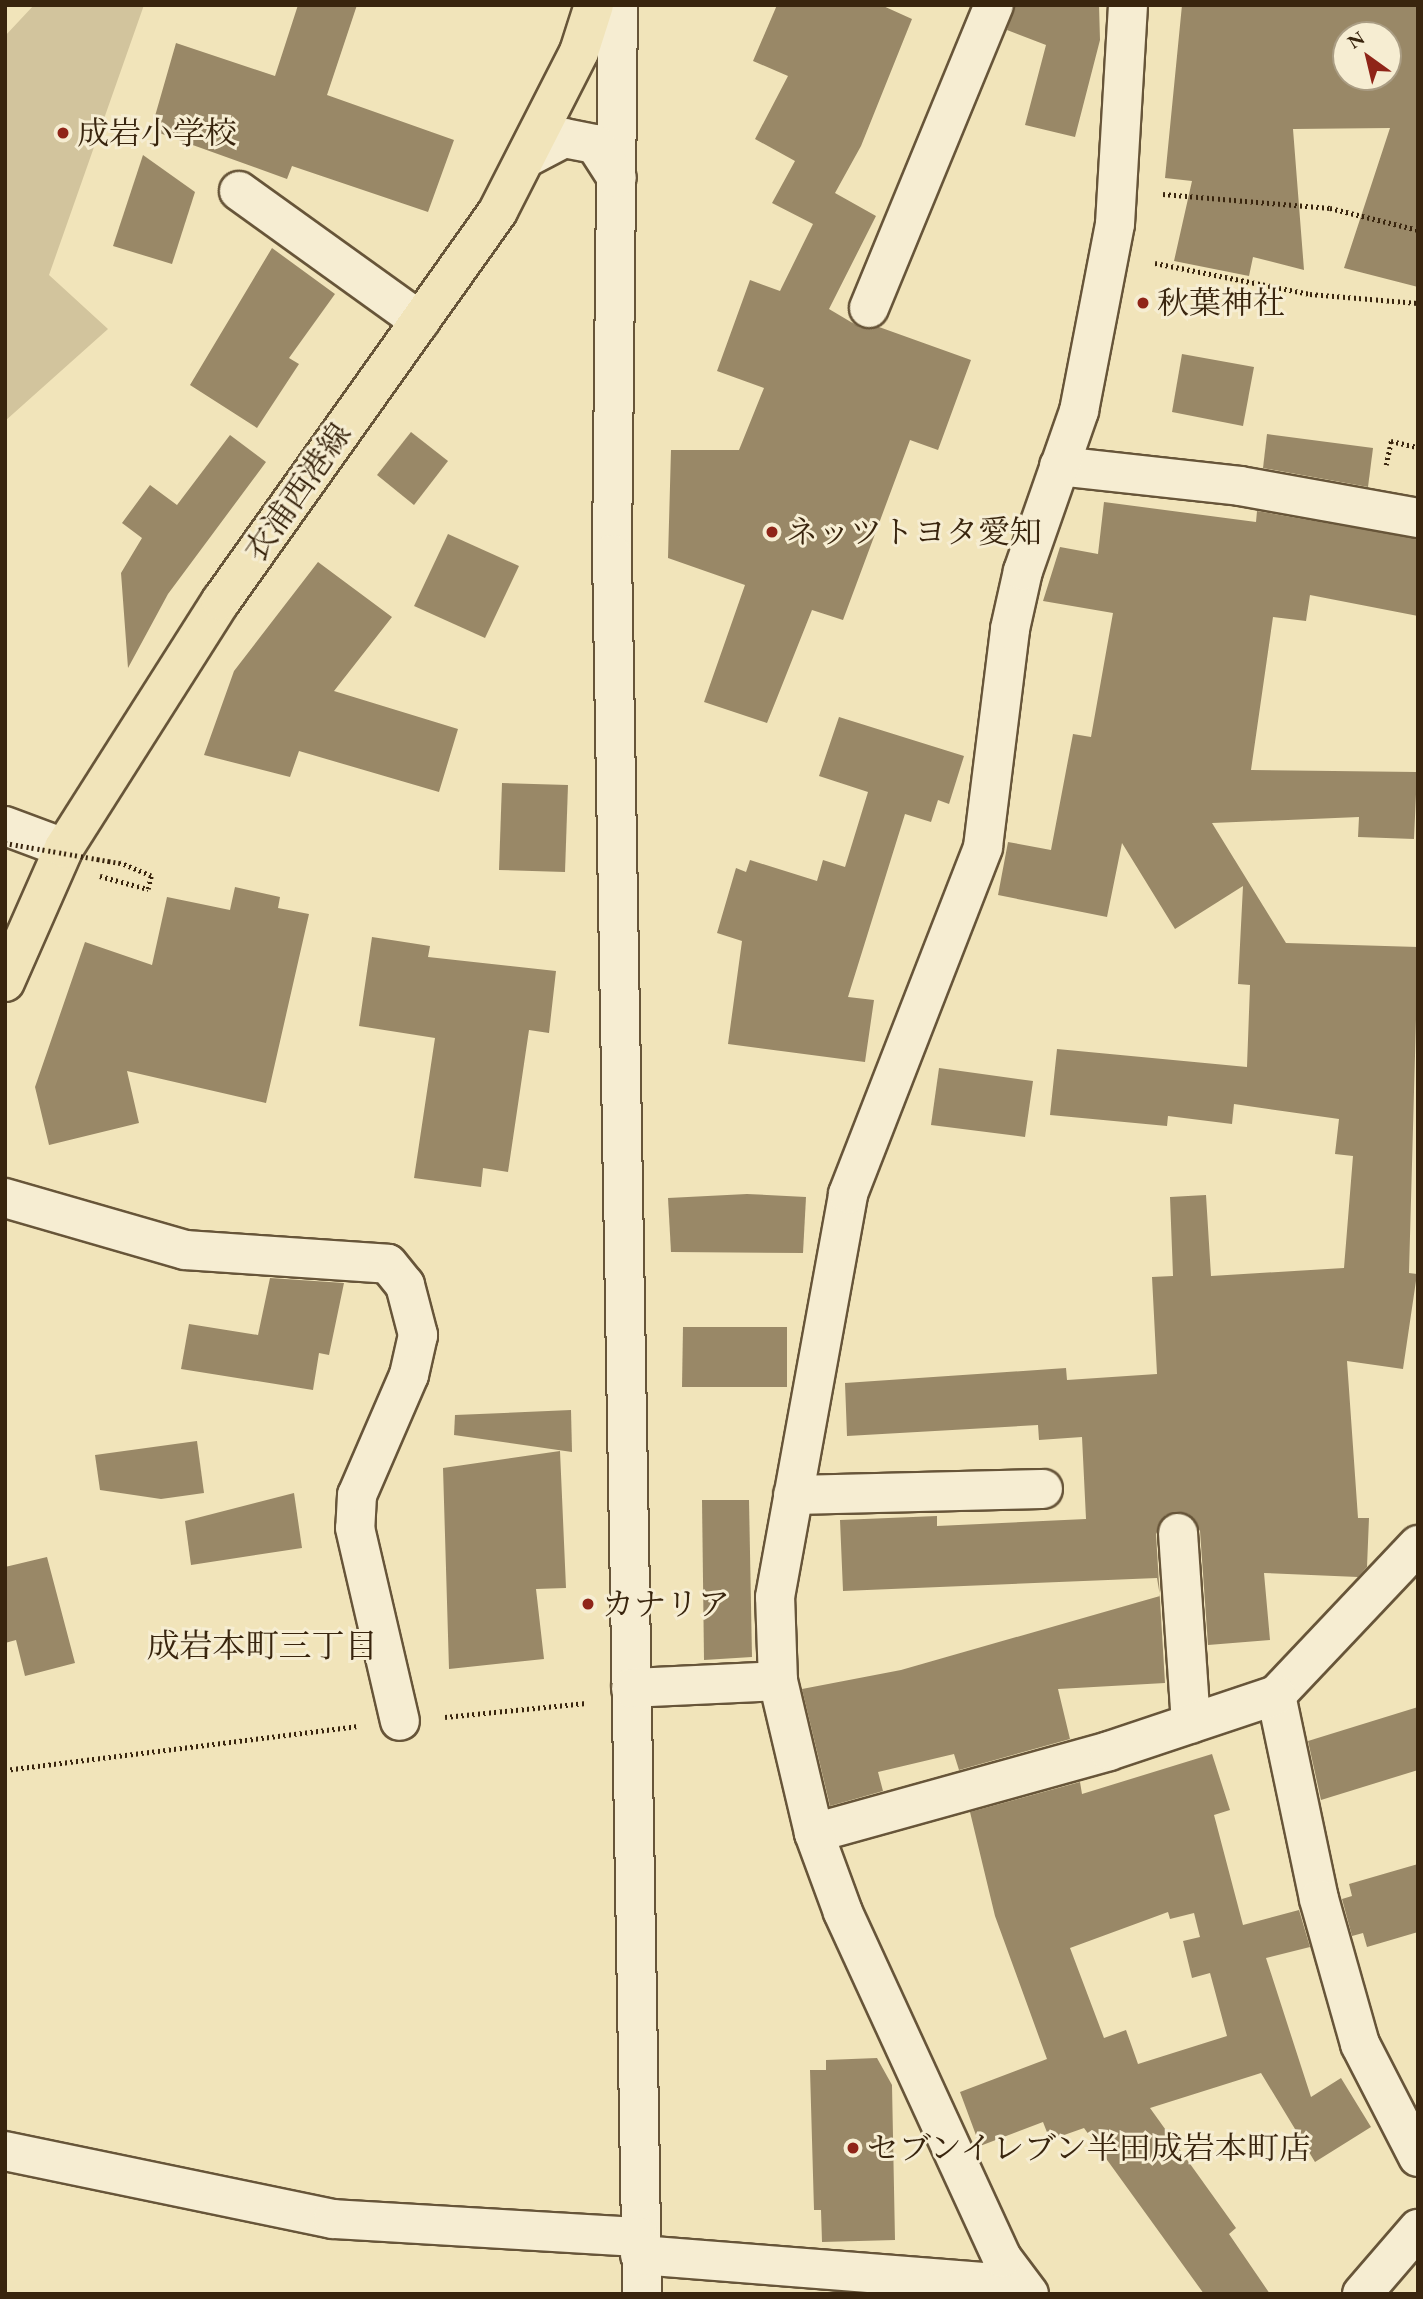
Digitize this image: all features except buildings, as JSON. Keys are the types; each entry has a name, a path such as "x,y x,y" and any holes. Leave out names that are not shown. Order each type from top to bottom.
{"main road":[{"name":"衣浦西港線","path":"5,982 64,848 221,601 420,321 528,157 594,5"}],"street":[{"path":"618,5 612,554 639,2246 642,2294"},
{"path":"869,307 994,5"},
{"path":"1023,2289 848,1924 814,1833 778,1681 775,1597 848,1194 983,848 1010,629 1059,466 1079,411 1110,254 1117,190 1128,5"},
{"path":"528,157 564,138 595,144 617,178"},
{"path":"239,191 420,321"},
{"path":"1059,466 1240,486 1418,518"},
{"path":"5,826 64,848"},
{"path":"5,1198 185,1250 388,1264 405,1285 418,1335 412,1362 357,1495 355,1528 400,1721"},
{"path":"793,1495 1043,1489"},
{"path":"1178,1533 1191,1724"},
{"path":"814,1833 1191,1724 1276,1695 1418,1545"},
{"path":"631,1688 778,1681"},
{"path":"1276,1695 1319,1899 1360,2044 1418,2157"},
{"path":"5,2151 333,2219 639,2246 1023,2289"},
{"path":"1362,2294 1418,2229"}],"path":[{"path":"1117,190 1331,208 1418,230"},
{"path":"1110,254 1310,294 1418,303"},
{"path":"5,843 120,863 151,876 148,889 98,875"},
{"path":"5,1770 400,1721 590,1703"}],"shaded area":[{"name":"成岩小学校","path":"34,5 144,5 49,275 108,329 5,421 5,36"}],"place":[{"name":"成岩小学校","path":"63,133"},
{"name":"秋葉神社","path":"1143,303"},
{"name":"ネッツトヨタ愛知","path":"772,532"},
{"name":"カナリア","path":"588,1604"},
{"name":"セブンイレブン半田成岩本町店","path":"853,2148"}],"district":[{"name":"成岩本町三丁目","path":"262,1646"}]}
